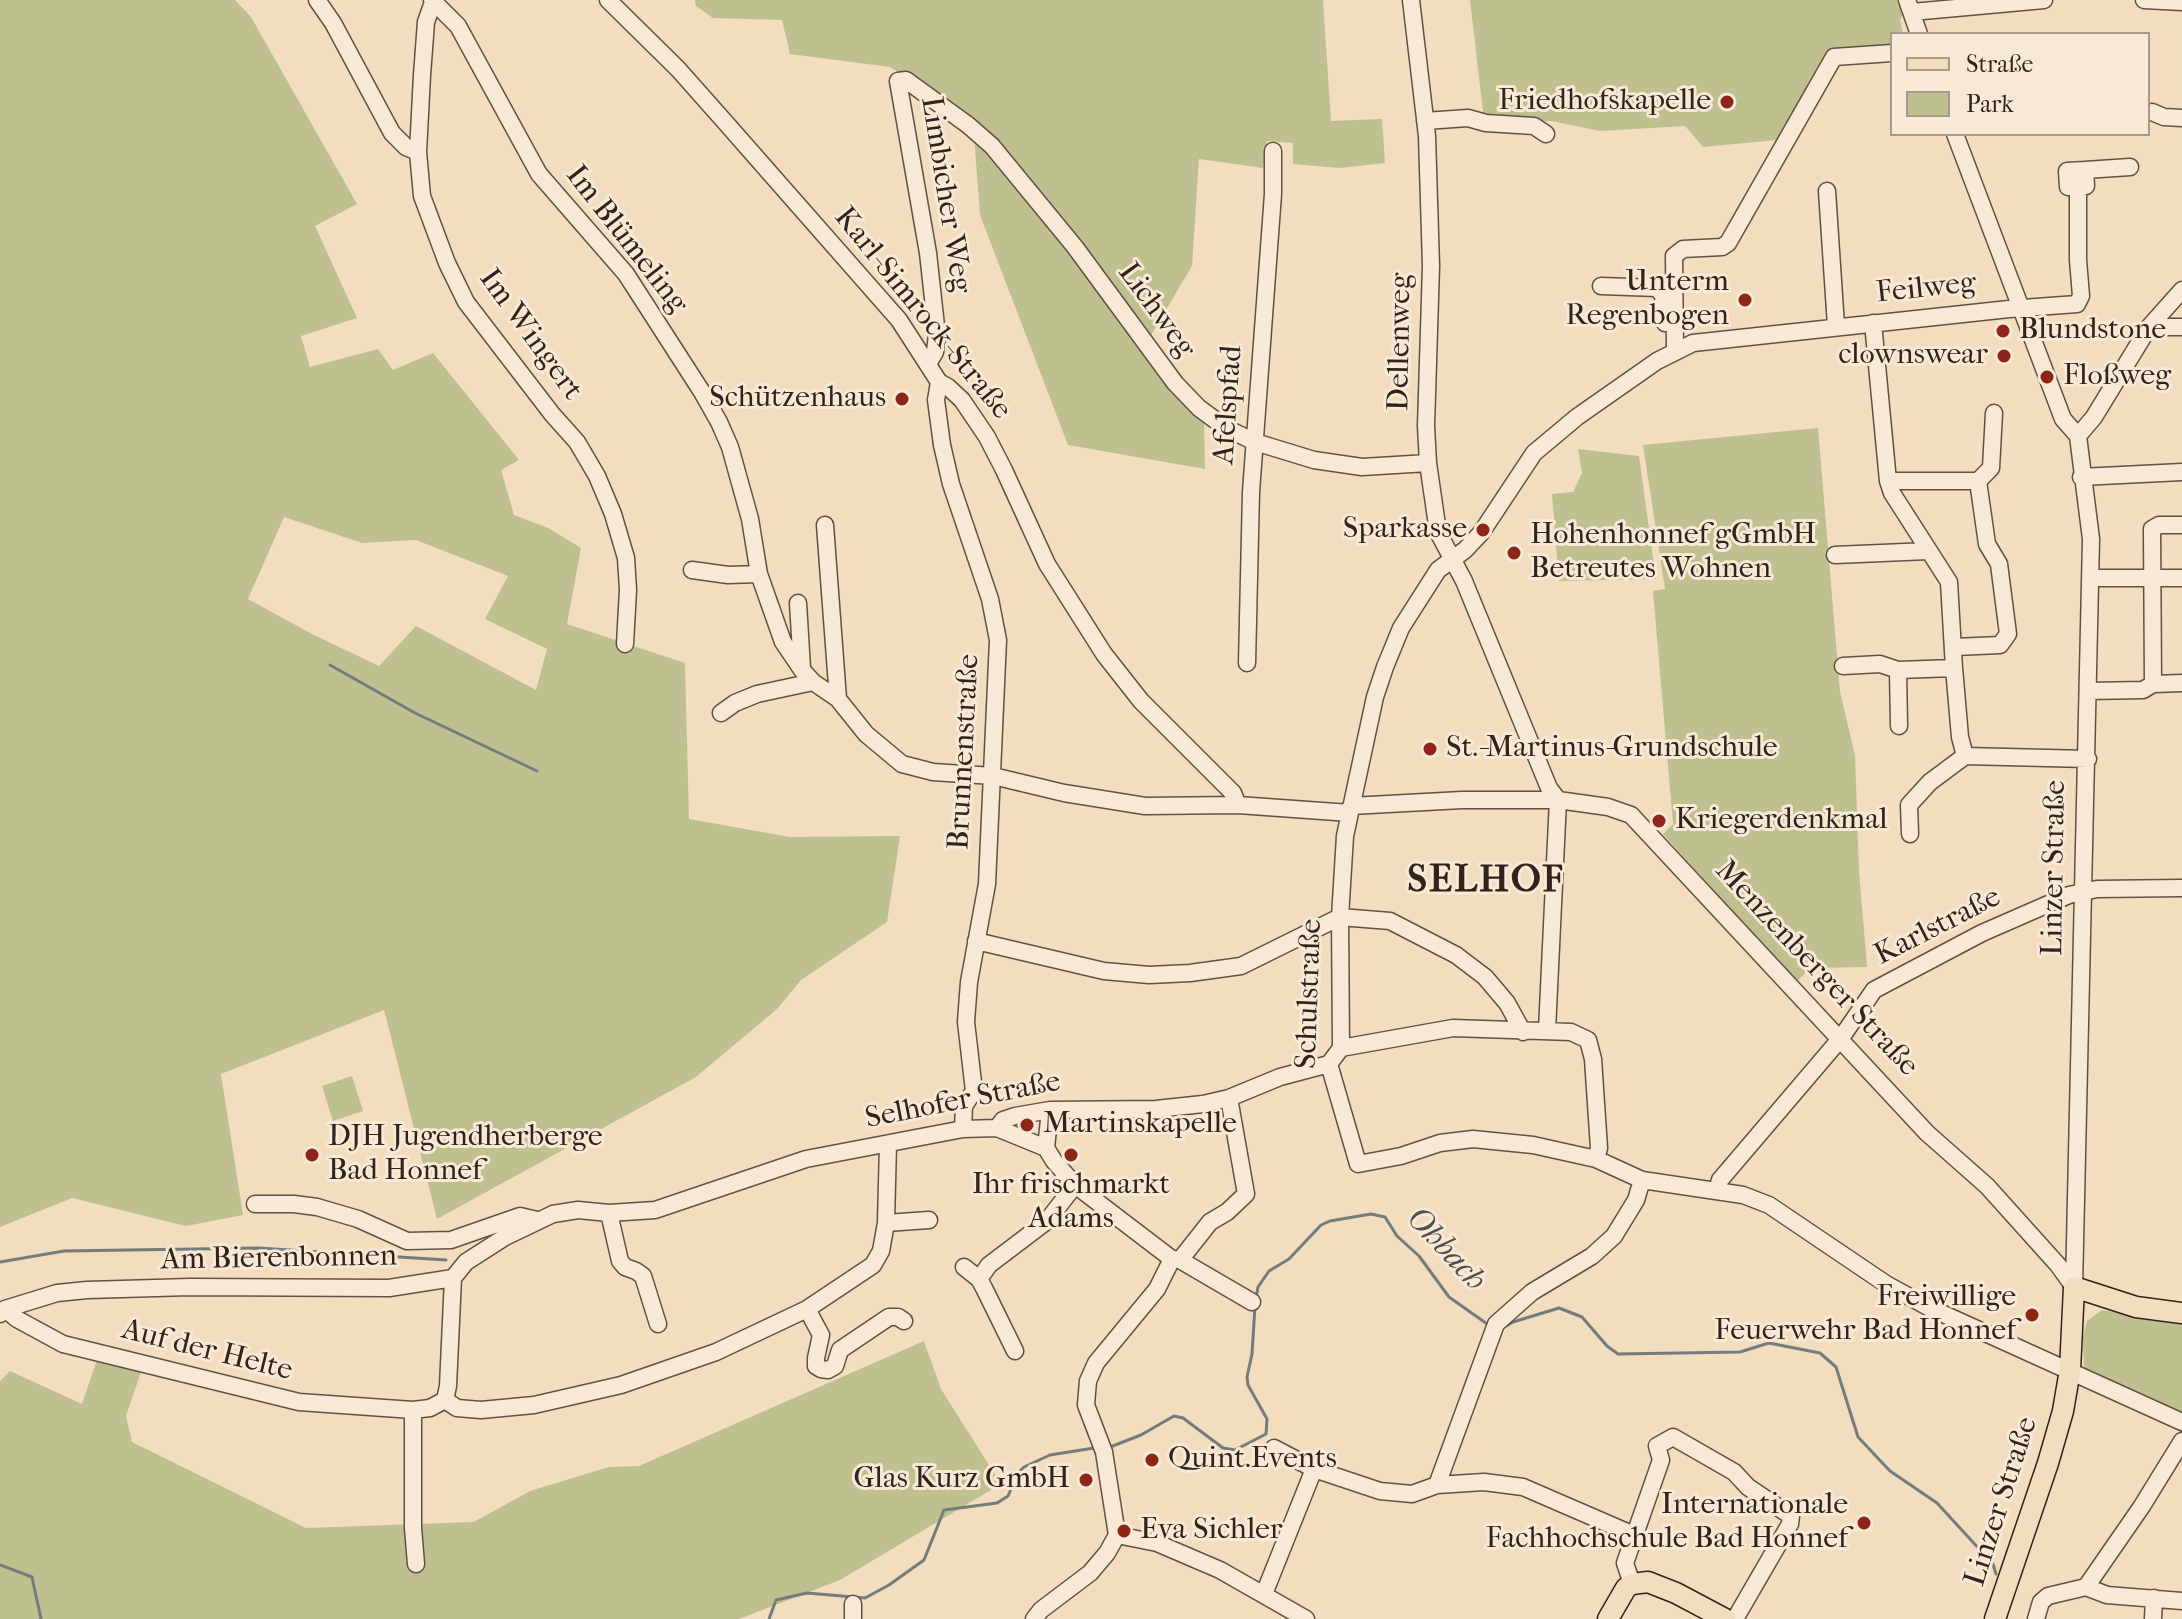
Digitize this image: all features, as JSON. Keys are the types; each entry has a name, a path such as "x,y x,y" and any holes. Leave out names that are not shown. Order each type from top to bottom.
{"main road":[{"path":"2074,1287 2136,1307 2182,1313"},
{"name":"Linzer Straße","path":"1995,1619 2063,1411 2070,1370 2074,1287"},
{"path":"2072,1327 2092,1306 2109,1298"},
{"path":"1608,1619 1620,1594 1632,1584 1654,1583 1725,1619"}],"street":[{"path":"317,0 333,23 392,133 406,147 418,152"},
{"name":"Karl-Simrock-Straße","path":"608,0 678,69 725,122 899,320 939,382 962,400 987,437 1047,564 1104,654 1141,701 1233,793 1240,805"},
{"name":"Dellenweg","path":"1411,0 1425,121 1431,266 1426,426 1438,532 1453,559 1549,788 1558,800"},
{"path":"1918,32 1910,6 2044,0"},
{"path":"2144,0 2182,2"},
{"name":"Im Wingert","path":"432,1 426,22 418,152 426,207 466,302 577,442 602,489 626,558 625,644"},
{"name":"Im Blümeling","path":"432,1 458,26 539,174 626,274 719,422 743,494 759,574 783,642 807,676"},
{"path":"1675,350 1674,256 1683,249 1722,247 1728,243 1834,57 1890,53"},
{"name":"Lichweg","path":"898,81 906,80 992,146 1075,247 1175,383 1199,408 1226,428 1255,442 1314,460 1362,467 1428,463"},
{"name":"Limbicher Weg","path":"898,81 921,198 937,335 935,352 928,364"},
{"path":"2152,112 2164,117 2182,118"},
{"path":"1425,121 1468,118 1486,123 1534,126 1546,134"},
{"name":"Linzer Straße","path":"1956,136 2063,419 2078,436 2091,539 2074,1287"},
{"name":"Afelspfad","path":"1247,663 1251,492 1273,194 1273,151"},
{"name":"Feilweg","path":"1675,350 1706,341 1836,326 2077,304 2081,296 2078,188 2086,186 2085,170 2130,167"},
{"name":"Feilweg","path":"1827,191 1836,326"},
{"path":"1601,286 1657,288 1663,295 1666,334 1675,350"},
{"path":"2078,436 2094,417 2149,327 2182,290"},
{"path":"1873,323 1888,481 1892,493 1949,582 1960,737 1965,756"},
{"path":"2149,327 2182,327"},
{"name":"Schulstraße","path":"1596,1159 1533,1145 1473,1139 1440,1143 1401,1156 1358,1164 1329,1064 1341,1048 1340,917 1345,836 1375,697 1385,667 1401,628 1438,570 1481,533 1534,453 1551,437 1675,350"},
{"name":"Brunnenstraße","path":"939,382 936,409 951,484 997,628 987,884 966,1022 974,1091 964,1106 963,1129"},
{"path":"1888,481 1978,481 1991,468 1994,413"},
{"path":"2081,477 2182,472"},
{"path":"1955,647 2000,645 2008,634 1999,564 1987,544 1978,481"},
{"path":"825,525 838,699"},
{"path":"2153,684 2152,529 2159,525 2182,525"},
{"path":"1835,555 1928,551"},
{"path":"692,570 728,575 759,574"},
{"path":"2091,578 2182,578"},
{"path":"721,713 735,703 807,676 798,603"},
{"path":"1843,666 1880,664 1898,670 1954,668"},
{"path":"1898,670 1899,726"},
{"name":"Menzenberger Straße","path":"807,676 838,699 866,734 902,764 933,772 993,776 1064,793 1145,806 1350,809 1462,800 1558,800 1608,807 1631,815 1927,1133 1987,1186 2074,1287"},
{"path":"2088,691 2143,690 2153,684 2182,683"},
{"path":"1910,834 1909,805 1930,782 1965,756 2088,759"},
{"path":"1547,1030 1558,800"},
{"name":"Karlstraße","path":"1717,1190 1720,1180 1841,1038 1874,990 1982,933 2066,897 2097,889 2182,888"},
{"path":"976,941 1104,971 1149,975 1241,966 1340,917 1390,921 1456,955 1507,1003 1523,1032"},
{"path":"1341,1048 1453,1028 1571,1032 1588,1040 1593,1059 1599,1148 1596,1159 1642,1180 1717,1190 1769,1205 1886,1284 1928,1307 2182,1422"},
{"name":"Selhofer Straße","path":"255,1204 317,1207 358,1219 407,1241 451,1240 520,1216 537,1220 578,1210 609,1213 655,1210 806,1159 963,1129 997,1128 1003,1120 1015,1116 1050,1110 1156,1109 1229,1098 1269,1080 1329,1064"},
{"path":"1034,1619 1041,1610 1090,1573 1117,1535 1103,1448 1086,1405 1088,1381 1096,1363 1157,1289 1176,1259 1210,1222 1246,1194 1229,1098"},
{"path":"1046,1148 1050,1110"},
{"path":"997,1128 1046,1148 1075,1185 1176,1259 1252,1302"},
{"path":"537,1220 466,1262 453,1278 445,1400 457,1408 481,1410 534,1405 621,1385 671,1369 807,1309 873,1265 881,1251 886,1223 888,1144"},
{"path":"1437,1485 1494,1328 1532,1292 1592,1256 1614,1236 1636,1200 1642,1180"},
{"path":"979,1279 989,1265 1047,1221 1075,1185"},
{"path":"609,1213 620,1261 643,1276 658,1324"},
{"path":"886,1223 929,1220"},
{"path":"964,1267 979,1279 1015,1351"},
{"name":"Am Bierenbonnen","path":"3,1311 57,1293 87,1290 389,1288 453,1278"},
{"path":"807,1309 821,1335 816,1366 828,1370 835,1366 840,1350 889,1317 904,1321"},
{"name":"Auf der Helte","path":"3,1311 63,1344 299,1402 413,1410 430,1408 445,1400"},
{"path":"413,1410 416,1564"},
{"path":"1632,1584 1627,1578 1625,1563 1661,1460 1657,1446 1673,1437 1734,1472 1748,1487 1791,1516 1790,1524 1735,1619"},
{"path":"2086,1587 2182,1441"},
{"path":"1274,1448 1314,1469 1380,1491 1412,1494 1437,1485 1484,1482 1523,1487 1634,1535"},
{"path":"1264,1594 1314,1469"},
{"path":"1117,1535 1157,1543 1220,1570 1306,1619"},
{"path":"2036,1619 2041,1602 2048,1596 2086,1587 2107,1595 2182,1601"},
{"path":"2153,1619 2154,1598"}],"green space":[{"path":"0,0 235,0 251,17 357,204 315,226 357,318 301,336 310,367 378,349 393,370 433,353 519,460 501,470 514,515 548,528 581,548 567,624 685,663 689,819 790,837 900,836 887,922 801,980 777,1009 696,1077 437,1219 384,1010 221,1074 243,1215 186,1226 72,1198 0,1227","holes":["284,517 362,543 416,540 508,576 485,619 547,649 536,690 416,626 379,666 248,599"]},
{"path":"695,0 1323,0 1331,121 1382,119 1385,163 1339,168 1293,164 1293,143 1267,141 1263,168 1199,159 1192,266 1144,347 1204,419 1205,469 1068,445 980,215 973,121 890,67 790,54 782,20 713,18 696,6"},
{"path":"1470,0 1897,0 1903,14 1900,20 1903,32 1890,32 1890,47 1831,51 1777,140 1703,147 1685,126 1600,131 1551,121 1484,120"},
{"path":"1818,428 1840,692 1855,755 1859,871 1867,967 1811,968 1796,982 1663,834 1673,824 1653,591 1665,589 1643,445"},
{"path":"1578,449 1639,456 1656,579 1559,581 1552,494 1573,492 1582,473"},
{"path":"352,1076 363,1111 333,1121 322,1086"},
{"path":"2102,1310 2182,1322 2182,1413 2084,1369 2083,1337 2087,1321"},
{"path":"924,1341 941,1389 1001,1484 840,1580 739,1619 0,1619 0,1381 10,1371 82,1404 98,1357 142,1369 126,1416 132,1442 306,1528 474,1522 530,1491 609,1467 639,1466"}],"waterway":[{"path":"330,665 415,713 537,771"},
{"name":"Ohbach","path":"1256,1298 1258,1287 1269,1271 1289,1259 1321,1225 1371,1214 1385,1217 1397,1236 1419,1256 1449,1297 1490,1326"},
{"path":"0,1262 64,1251 259,1248 446,1260"},
{"name":"Ohbach","path":"1110,1447 1141,1435 1174,1416 1183,1418 1223,1448 1235,1450 1266,1434 1267,1419 1248,1385 1247,1377 1255,1306"},
{"name":"Ohbach","path":"1504,1327 1559,1308 1582,1317 1618,1354 1740,1352 1769,1343 1820,1353 1836,1367 1858,1437 1890,1471 1937,1503 1993,1564 1996,1574"},
{"name":"Ohbach","path":"769,1619 776,1600 807,1593 865,1598 924,1560 944,1510 997,1503 1008,1496 1024,1467 1050,1455 1094,1448"},
{"path":"0,1565 32,1577 41,1619"}],"place":[{"name":"Friedhofskapelle","path":"1727,102"},
{"name":"Unterm Regenbogen","path":"1745,300"},
{"name":"Blundstone","path":"2003,331"},
{"name":"clownswear","path":"2004,356"},
{"name":"Floßweg","path":"2047,377"},
{"name":"Schützenhaus","path":"902,399"},
{"name":"Sparkasse","path":"1483,530"},
{"name":"Hohenhonnef gGmbH Betreutes Wohnen","path":"1514,553"},
{"name":"St.-Martinus-Grundschule","path":"1430,749"},
{"name":"Kriegerdenkmal","path":"1659,821"},
{"name":"Martinskapelle","path":"1027,1125"},
{"name":"DJH Jugendherberge Bad Honnef","path":"312,1155"},
{"name":"Ihr frischmarkt Adams","path":"1071,1155"},
{"name":"Freiwillige Feuerwehr Bad Honnef","path":"2032,1315"},
{"name":"Quint.Events","path":"1152,1460"},
{"name":"Glas Kurz GmbH","path":"1086,1480"},
{"name":"Internationale Fachhochschule Bad Honnef","path":"1864,1523"},
{"name":"Eva Sichler","path":"1124,1531"}],"district":[{"name":"SELHOF","path":"1486,882"}]}
